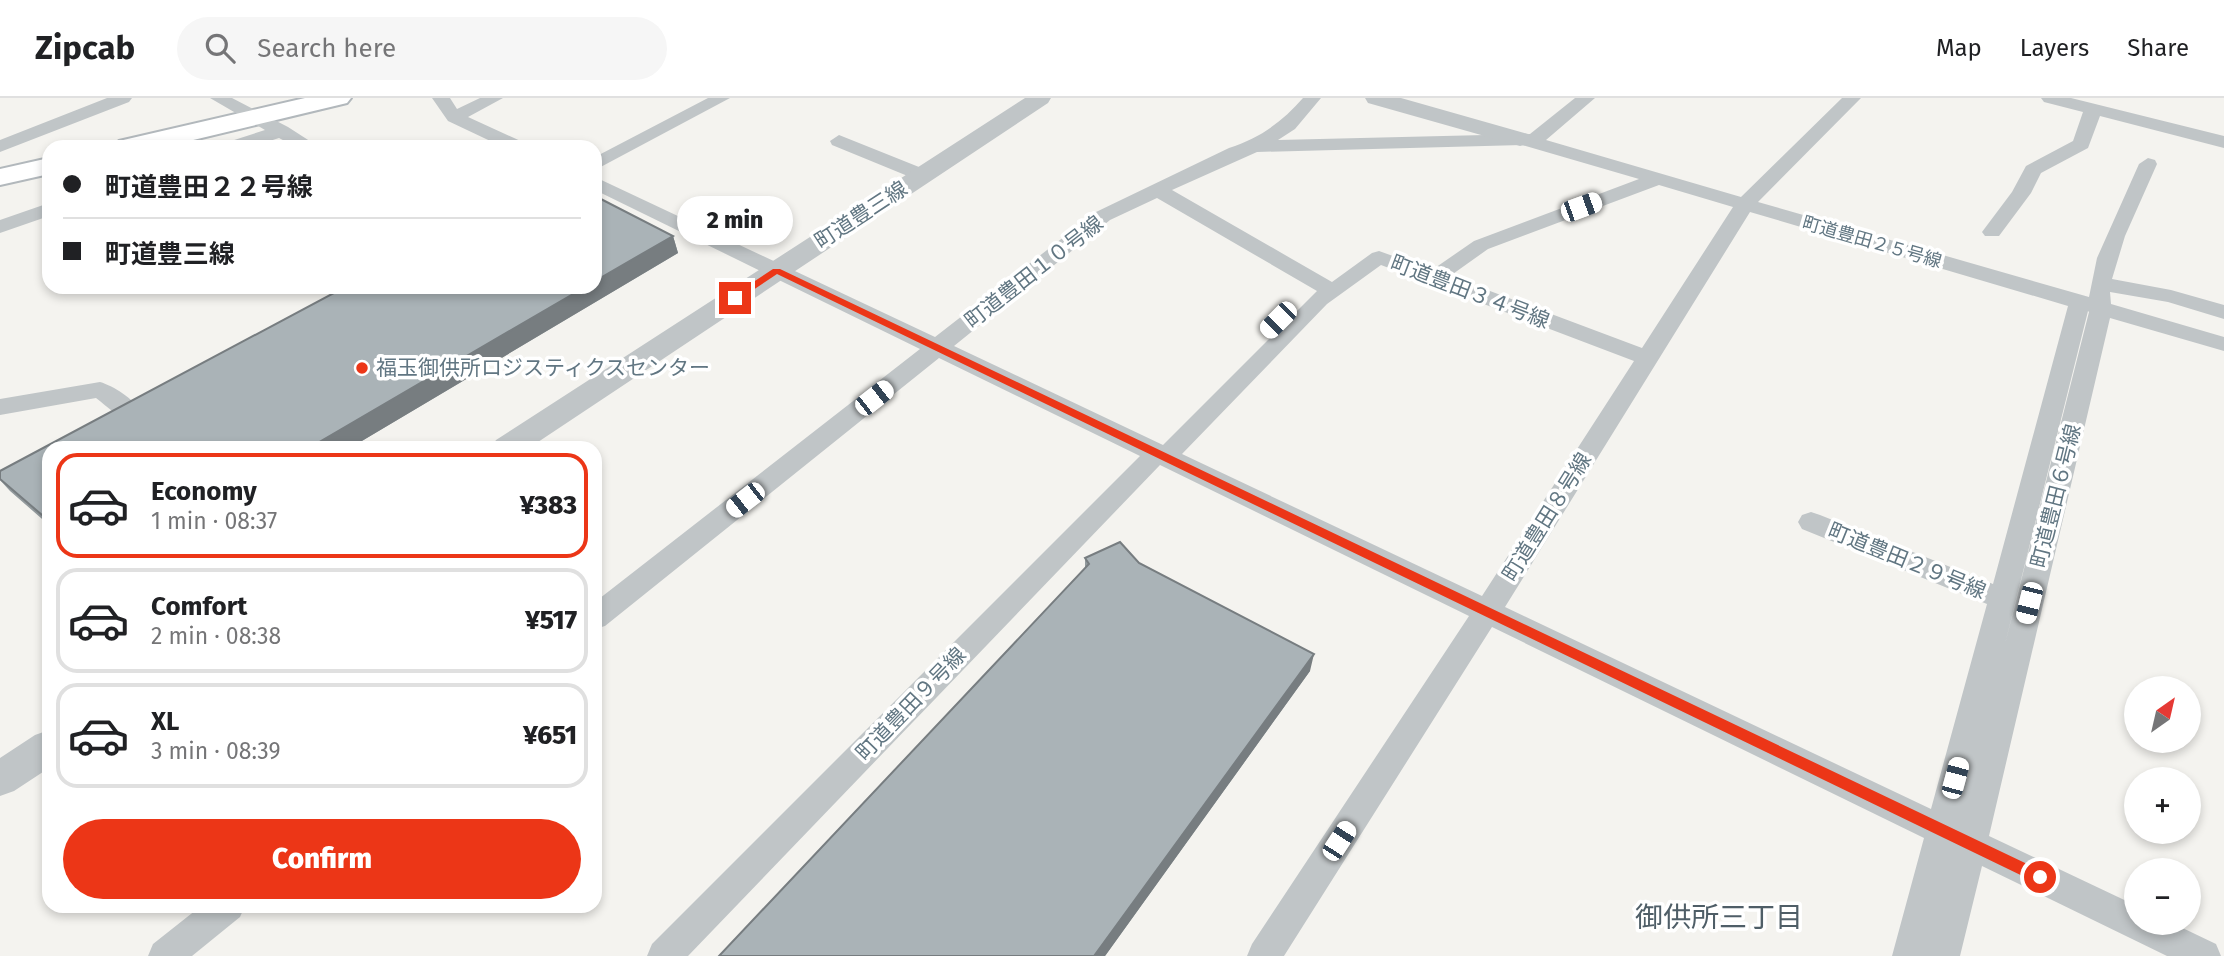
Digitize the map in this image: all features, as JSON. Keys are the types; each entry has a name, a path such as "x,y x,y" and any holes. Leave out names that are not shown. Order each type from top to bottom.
{"main road":[{"path":"160,140 338,98"},
{"path":"0,177 42,168"}],"street":[{"path":"0,146 122,98"},
{"path":"219,98 289,140"},
{"path":"440,98 454,117 503,140"},
{"path":"454,117 494,98"},
{"name":"町道豊三線","path":"516,441 601,375 776,271 1040,98"},
{"path":"1255,146 1289,125 1312,98"},
{"path":"1376,98 1520,139"},
{"name":"町道豊田１０号線","path":"602,613 1103,216 1236,152 1255,146 1520,139 1541,136 1586,98"},
{"name":"町道豊田８号線","path":"1264,956 1488,610 1744,205 1852,98"},
{"path":"2050,98 2224,142"},
{"path":"602,160 714,99"},
{"path":"1992,232 2021,193 2033,170 2081,144 2093,109"},
{"name":"町道豊田２５号線","path":"1520,139 1744,205 2094,298 2224,344"},
{"path":"839,141 922,175"},
{"name":"町道豊田６号線","path":"1943,956 1971,844 2094,298 2109,252 2148,164"},
{"path":"1434,278 1481,245 1657,179"},
{"path":"602,187 1488,610 2204,956"},
{"path":"1158,190 1324,287"},
{"path":"0,226 42,211"},
{"path":"0,234 42,219"},
{"name":"町道豊田３４号線","path":"1324,287 1379,257 1647,358"},
{"name":"町道豊田９号線","path":"664,956 1158,452 1319,299 1324,287"},
{"path":"1909,956 2002,599 2094,298 2171,296 2224,312"},
{"path":"0,407 100,390 129,411"},
{"path":"105,424 153,398"},
{"name":"町道豊田２９号線","path":"1811,522 2002,599"},
{"path":"0,779 42,752"},
{"path":"166,956 219,913"}],"building":[{"path":"602,200 673,236 602,277"},
{"name":"福玉御供所ロジスティクスセンター","path":"332,294 573,294 321,441 56,441"},
{"name":"福玉御供所ロジスティクスセンター","path":"42,449 42,515 0,479 0,471"},
{"path":"1120,542 1139,563 1314,654 1094,956 719,956 1089,564 1085,558"}],"place":[{"name":"福玉御供所ロジスティクスセンター","path":"362,368"}],"district":[{"name":"御供所三丁目","path":"1719,917"}],"route":[{"path":"735,298 776,271 1463,598 2040,877"}]}
